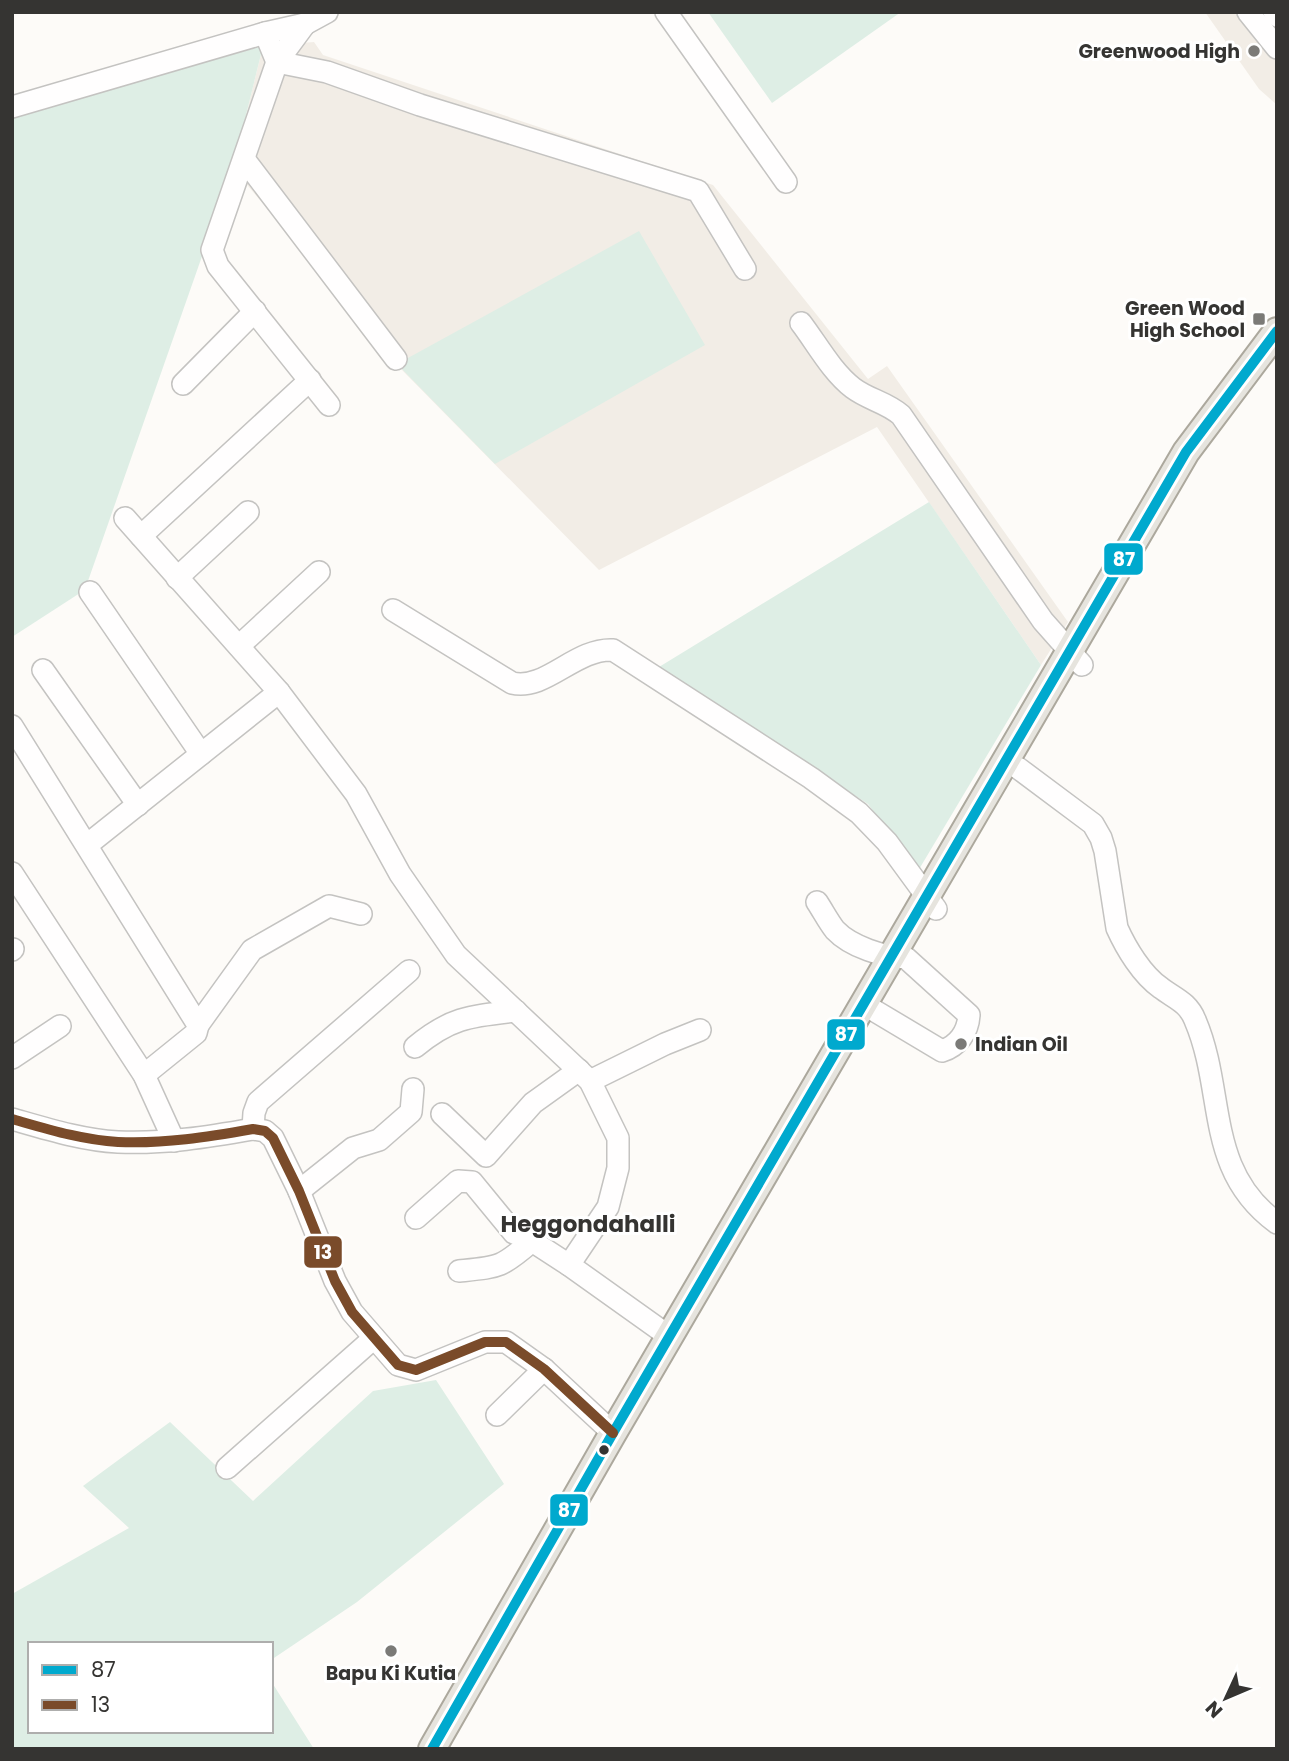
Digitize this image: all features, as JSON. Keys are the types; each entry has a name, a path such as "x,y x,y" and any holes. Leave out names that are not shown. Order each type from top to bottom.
{"main road":[{"path":"932,902 1018,768 1186,452 1277,331"},
{"path":"432,1749 613,1433 1076,658 1209,446 1277,356"},
{"path":"443,1749 631,1437 684,1339 875,1011 899,958"}],"street":[{"path":"12,107 265,33 305,24 327,12"},
{"path":"666,12 786,182"},
{"path":"1248,12 1277,48"},
{"path":"305,24 276,62 212,250 218,266 329,405"},
{"path":"265,33 276,62"},
{"path":"276,62 327,72 698,191 745,270"},
{"path":"244,159 396,359"},
{"path":"183,384 255,312"},
{"path":"801,323 846,382 875,401 890,405 901,415 1043,621 1076,658"},
{"path":"141,536 310,380"},
{"path":"177,578 248,512"},
{"path":"125,518 279,692 356,794 400,874 456,955 584,1076 618,1138 618,1168 608,1207 569,1265"},
{"path":"239,646 319,572"},
{"path":"90,592 201,754"},
{"path":"393,610 512,683 521,685 534,682 591,652 613,650 800,771 859,813 887,842 932,902"},
{"path":"43,670 138,805"},
{"path":"88,845 279,692"},
{"path":"12,726 198,1025"},
{"path":"1018,768 1093,824 1101,838 1117,928 1122,939 1160,988 1178,997 1195,1017 1211,1063 1224,1149 1244,1189 1265,1214 1277,1223"},
{"path":"12,873 144,1075 174,1141"},
{"path":"817,902 836,930 850,942 899,958 968,1015 968,1026 951,1048 942,1051 875,1011"},
{"path":"144,1075 196,1033 198,1025 251,950 330,906 361,914"},
{"path":"253,1129 254,1112 258,1102 409,971"},
{"path":"415,1047 444,1026 465,1017 516,1011"},
{"path":"12,1058 60,1026"},
{"path":"442,1114 486,1156 533,1104 584,1076 699,1031"},
{"path":"299,1191 353,1148 379,1140 411,1112 413,1089"},
{"path":"12,1119 66,1134 116,1142 174,1141 253,1129 265,1132 273,1138 299,1191 335,1281 352,1312 398,1364 416,1370 485,1342 506,1342 544,1369 613,1433"},
{"path":"416,1218 458,1181 472,1182 514,1233 532,1241 569,1265 670,1337"},
{"path":"459,1272 497,1267 510,1261 532,1241"},
{"path":"227,1468 374,1338"},
{"path":"497,1415 544,1369"}],"shaded area":[{"path":"708,12 901,12 772,103"},
{"name":"Greenwood High","path":"1205,12 1277,12 1277,105 1259,89"},
{"path":"314,42 323,55 713,185 868,379 887,366 1068,622 1041,665 877,427 599,570 403,371 233,168 263,46"},
{"path":"263,46 233,168 88,581 80,593 12,637 12,116"},
{"path":"639,231 705,345 495,464 397,364"},
{"path":"929,502 1041,665 918,871 868,804 659,667"},
{"path":"436,1380 504,1484 357,1602 273,1659 273,1642 28,1642 28,1733 273,1733 273,1684 314,1749 12,1749 12,1594 129,1528 83,1486 170,1422 253,1501 373,1391"}],"transit line":[{"name":"87","path":"432,1749 613,1433 1186,452 1277,331"},
{"name":"13","path":"12,1119 78,1136 118,1142 169,1141 253,1129 265,1131 273,1138 299,1191 335,1281 352,1312 398,1365 416,1370 485,1342 506,1342 544,1369 613,1433"}],"place":[{"name":"Greenwood High","path":"1254,51"},
{"name":"Green Wood High School","path":"1259,319"},
{"name":"Indian Oil","path":"961,1044"},
{"name":"Bapu Ki Kutia","path":"391,1651"}],"district":[{"name":"Heggondahalli","path":"588,1224"}]}
